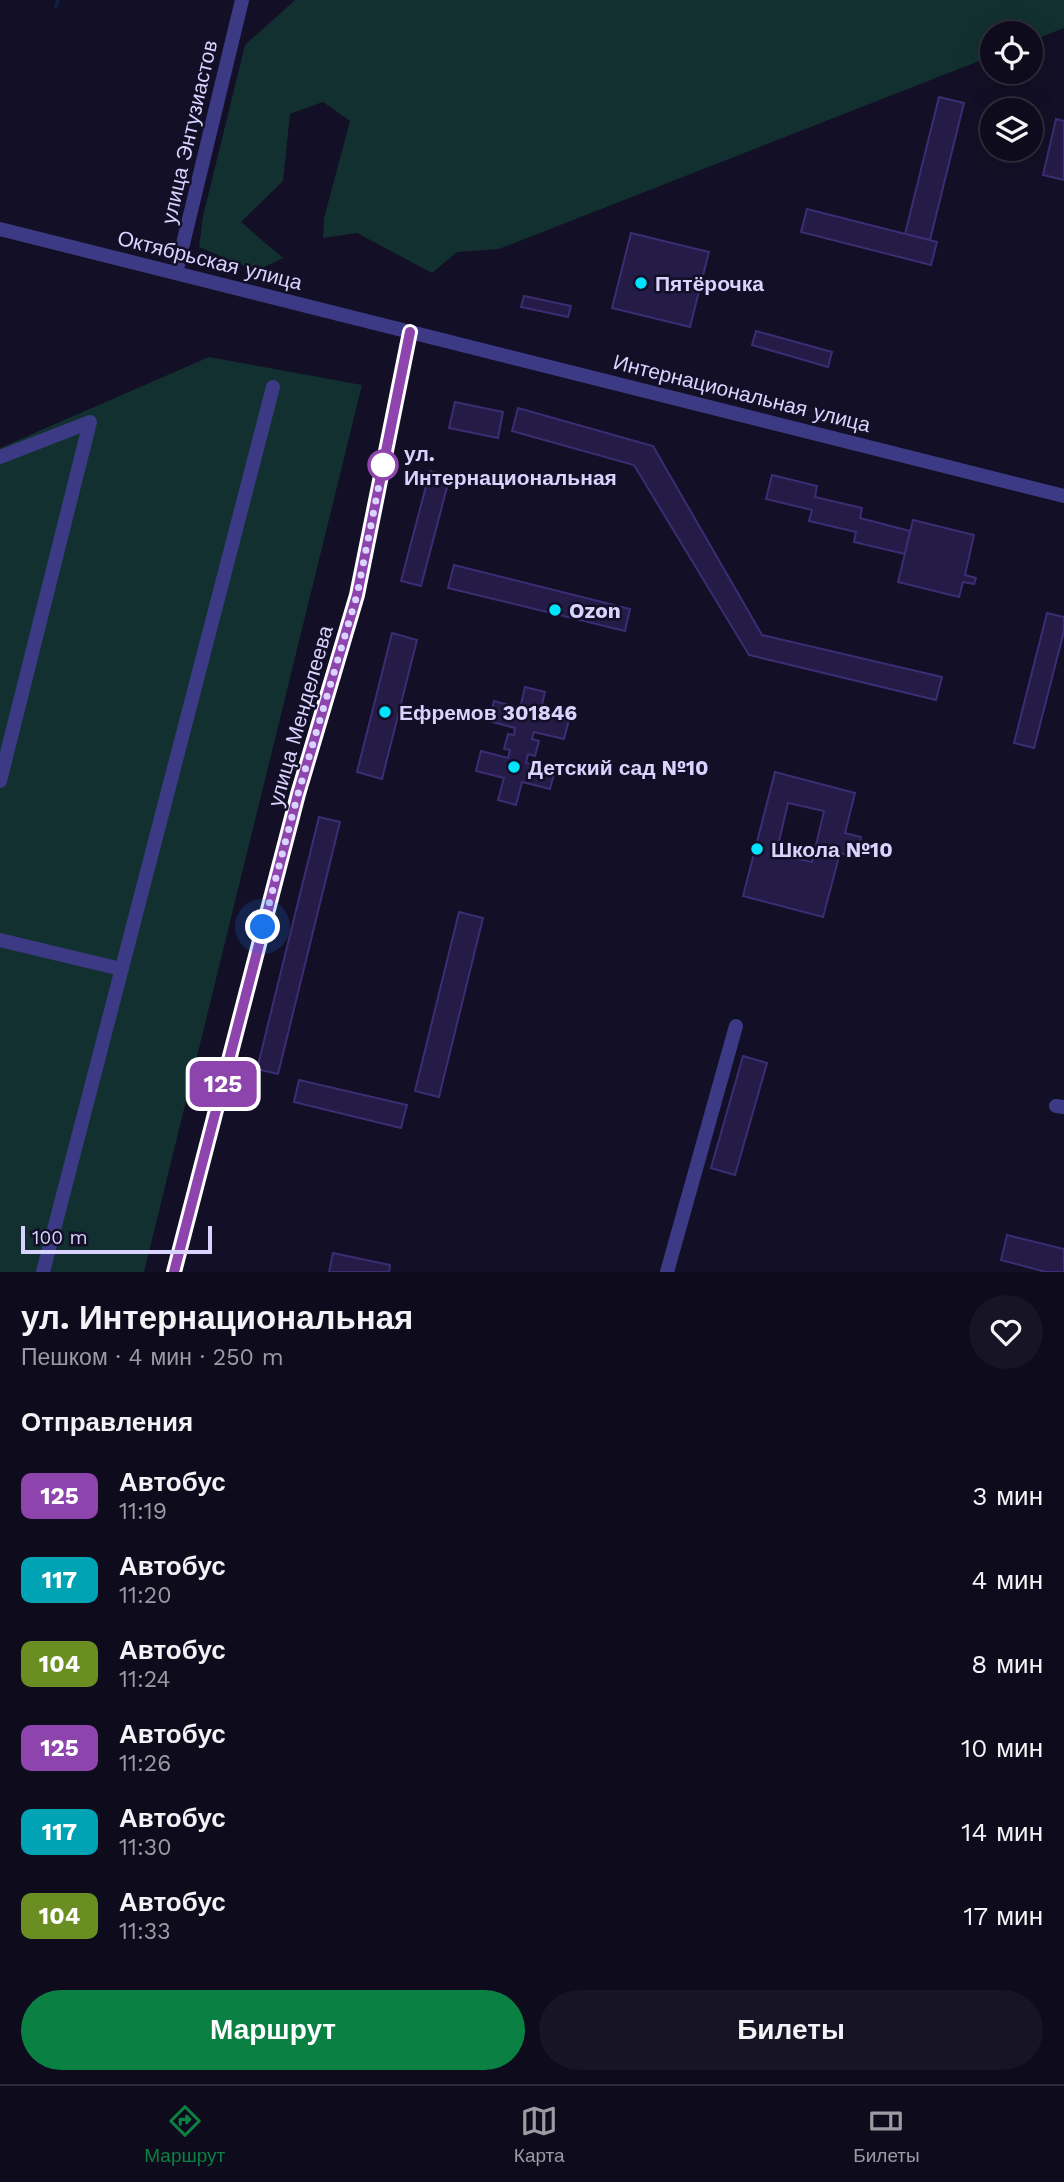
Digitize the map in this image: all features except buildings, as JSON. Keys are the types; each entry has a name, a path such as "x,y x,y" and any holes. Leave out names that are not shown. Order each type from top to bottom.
{"street":[{"name":"улица Энтузиастов","path":"176,273 242,0"},
{"name":"Октябрьская улица","path":"0,229 410,332"},
{"name":"Интернациональная улица","path":"410,332 1064,496"},
{"name":"улица Менделеева","path":"174,1272 298,794 357,595 410,332"},
{"path":"43,1272 272,387"},
{"path":"0,457 90,422 0,781"},
{"path":"0,940 121,969"},
{"path":"667,1272 736,1026"}],"green space":[{"path":"295,0 1064,0 1064,28 1043,36 1043,21 980,21 980,61 499,249 457,252 432,273 357,233 323,238 324,218 350,121 323,102 290,114 283,181 241,222 283,258 256,271 199,247 203,216 245,45"},
{"path":"209,357 362,385 144,1272 0,1272 0,448"}],"waterway":[{"path":"56,6 58,0"}],"bus line":[{"name":"125","path":"174,1272 298,794 357,595 410,332"}],"place":[{"name":"Пятёрочка","path":"641,283"},
{"name":"ул. Интернациональная","path":"383,465"},
{"name":"Ozon","path":"555,610"},
{"name":"Ефремов 301846","path":"385,712"},
{"name":"Детский сад №10","path":"514,767"},
{"name":"Школа №10","path":"757,849"}],"route":[{"path":"263,927 298,794 357,595 383,465"}]}
